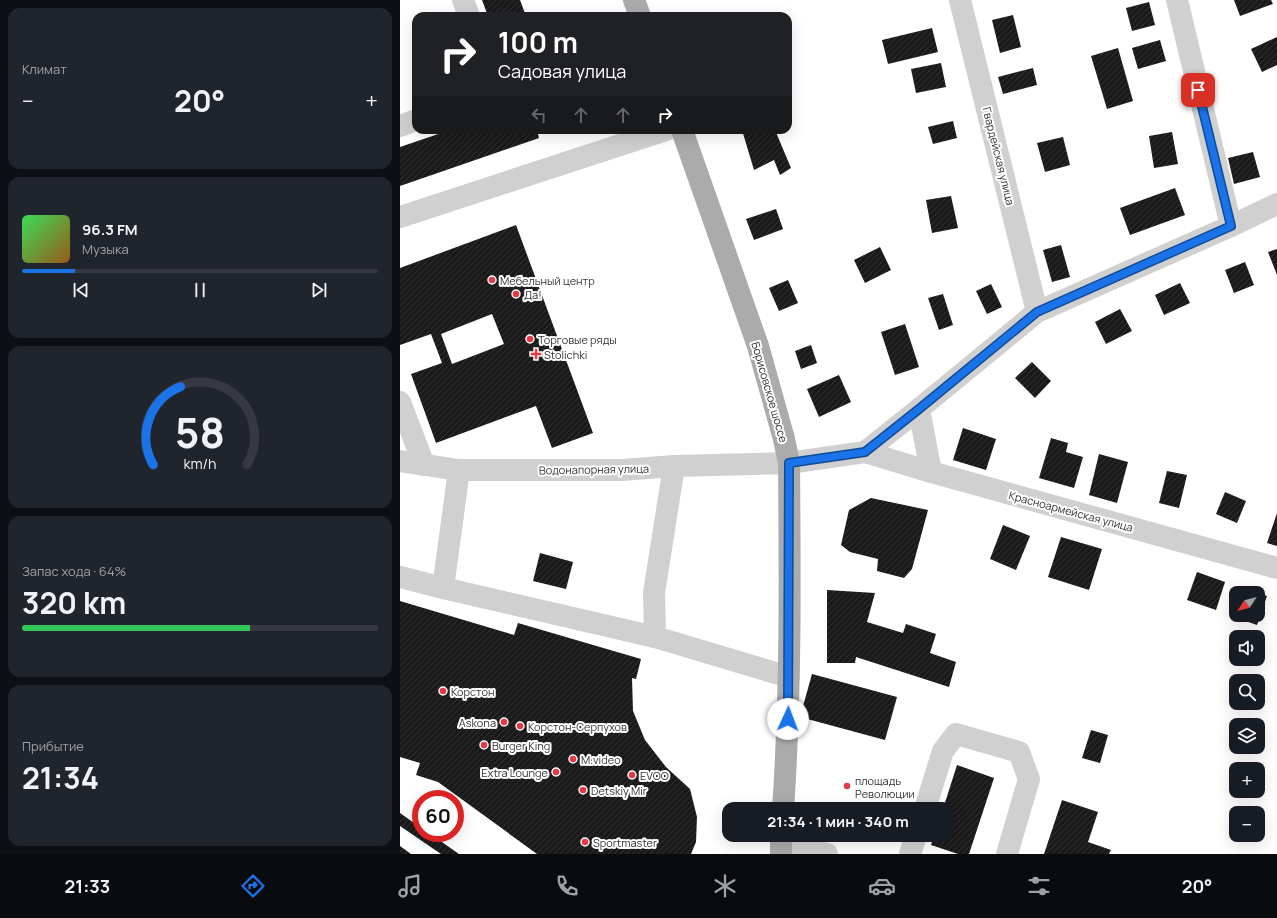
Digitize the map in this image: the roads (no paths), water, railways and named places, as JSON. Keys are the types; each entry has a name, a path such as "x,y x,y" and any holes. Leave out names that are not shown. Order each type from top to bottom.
{"main road":[{"path":"634,0 638,12"},
{"name":"Борисовское шоссе","path":"683,134 758,346 784,439 789,463 789,677 783,802"}],"street":[{"path":"463,0 468,12"},
{"name":"Гвардейская улица","path":"960,0 1037,312"},
{"path":"1177,0 1231,226"},
{"path":"400,126 412,122"},
{"path":"400,216 654,134"},
{"path":"865,452 1037,312 1277,204"},
{"path":"400,402 424,465"},
{"path":"919,409 931,472"},
{"name":"Водонапорная улица","path":"400,461 459,470 622,470 674,466 789,463 865,452"},
{"name":"Красноармейская улица","path":"865,452 931,472 1277,568"},
{"path":"655,637 654,593 674,466"},
{"path":"443,588 459,470"},
{"path":"400,577 655,637 789,677"},
{"path":"926,802 943,751 956,734 1019,752 1030,779 1007,854"},
{"path":"910,854 914,842"},
{"path":"781,844 827,854"}],"place":[{"name":"Мебельный центр","path":"492,280"},
{"name":"Да!","path":"516,294"},
{"name":"Торговые ряды","path":"530,339"},
{"name":"Stolichki","path":"536,354"},
{"name":"Корстон","path":"443,691"},
{"name":"Askona","path":"504,722"},
{"name":"Корстон-Серпухов","path":"520,726"},
{"name":"Burger King","path":"484,745"},
{"name":"M.video","path":"573,759"},
{"name":"Extra Lounge","path":"556,772"},
{"name":"EVOO","path":"632,775"},
{"name":"площадь Революции","path":"847,786"},
{"name":"Detskiy Mir","path":"583,790"},
{"name":"Sportmaster","path":"585,842"}]}
